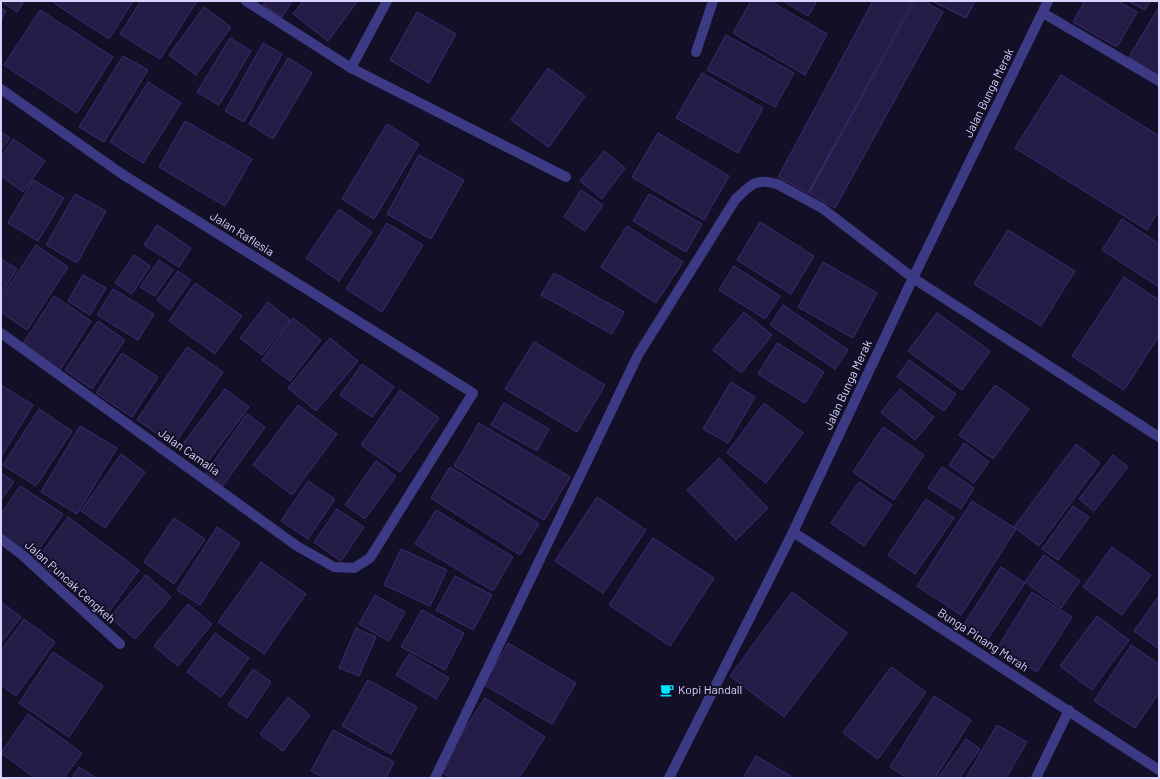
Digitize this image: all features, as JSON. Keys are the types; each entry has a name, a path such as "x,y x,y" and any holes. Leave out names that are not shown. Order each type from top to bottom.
{"street":[{"path":"246,1 352,68 566,177"},
{"path":"352,68 387,1"},
{"path":"696,52 713,1"},
{"name":"Jalan Bunga Merak","path":"669,778 793,532 913,278 1048,1"},
{"path":"1043,12 1159,81"},
{"name":"Jalan Raflesia","path":"1,89 122,174 473,393 370,558"},
{"path":"435,778 638,355 735,200 748,187 757,182 770,182 777,184 822,208 913,278 1159,437"},
{"name":"Jalan Camalia","path":"1,333 297,546 334,567 354,568 370,558"},
{"name":"Bunga Pinang Merah","path":"793,532 1069,710 1159,770"},
{"name":"Jalan Puncak Cengkeh","path":"1,539 20,554 120,644"},
{"path":"1036,778 1069,710"}],"building":[{"path":"1,1 24,1 17,12"},
{"path":"55,1 133,1 109,39 54,3"},
{"path":"141,1 197,1 160,59 120,34"},
{"path":"266,1 292,1 282,17 263,5"},
{"path":"303,1 357,2 328,41 293,14"},
{"path":"751,1 770,1 827,34 805,75 733,33"},
{"path":"783,1 817,1 808,16"},
{"path":"873,1 913,1 808,193 778,177"},
{"path":"915,1 924,1 943,12 835,208 809,193"},
{"path":"932,1 975,1 966,18"},
{"path":"1085,1 1118,1 1137,12 1117,47 1073,22"},
{"path":"1128,1 1150,1 1145,10"},
{"path":"204,7 231,27 196,75 169,55"},
{"path":"1159,7 1159,70 1156,74 1129,57"},
{"path":"1,8 6,11 1,20"},
{"path":"40,10 113,57 77,113 4,65"},
{"path":"417,12 456,34 429,83 390,60"},
{"path":"726,35 794,73 775,107 707,70"},
{"path":"230,38 251,51 219,105 197,92"},
{"path":"263,43 282,54 244,122 225,111"},
{"path":"123,56 148,70 104,142 79,127"},
{"path":"288,58 312,73 273,139 249,124"},
{"path":"548,68 585,96 549,147 511,120"},
{"path":"702,73 763,108 738,153 676,118"},
{"path":"1061,75 1159,136 1159,210 1147,230 1015,148"},
{"path":"148,82 181,103 143,163 110,142"},
{"path":"185,121 252,159 225,206 159,167"},
{"path":"387,124 419,144 374,219 342,199"},
{"path":"1,132 10,138 1,150"},
{"path":"658,133 729,176 704,220 632,177"},
{"path":"13,139 45,161 23,192 1,176 1,157"},
{"path":"604,151 625,168 602,199 580,181"},
{"path":"419,155 464,180 431,239 387,214"},
{"path":"33,180 64,198 38,241 8,223"},
{"path":"581,190 603,205 585,231 564,217"},
{"path":"75,194 106,211 77,263 46,245"},
{"path":"649,194 702,224 686,252 633,221"},
{"path":"339,209 372,232 339,281 306,258"},
{"path":"1122,219 1159,244 1159,287 1102,250"},
{"path":"760,222 814,256 791,294 737,260"},
{"path":"387,223 423,245 382,312 346,289"},
{"path":"157,225 191,248 179,267 144,245"},
{"path":"627,226 683,262 656,303 601,267"},
{"path":"1008,230 1075,271 1041,326 974,284"},
{"path":"36,245 68,267 27,330 1,312 1,298"},
{"path":"134,255 150,266 132,294 115,283"},
{"path":"1,259 17,269 1,294"},
{"path":"159,260 173,270 155,296 140,287"},
{"path":"823,262 877,293 853,338 798,307"},
{"path":"734,266 780,296 765,319 719,290"},
{"path":"178,271 191,280 170,310 157,300"},
{"path":"554,273 624,312 612,334 541,295"},
{"path":"83,275 106,288 90,315 68,301"},
{"path":"1124,277 1159,300 1159,336 1124,390 1072,356"},
{"path":"195,283 242,316 215,354 169,321"},
{"path":"113,289 154,314 138,340 97,315"},
{"path":"54,296 91,321 60,370 22,345"},
{"path":"268,302 290,320 262,355 240,338"},
{"path":"783,305 848,350 835,369 770,325"},
{"path":"744,312 772,335 741,373 713,350"},
{"path":"937,313 990,351 962,390 908,351"},
{"path":"293,318 321,340 290,381 262,360"},
{"path":"98,321 125,340 92,389 65,370"},
{"path":"330,338 358,361 316,411 288,388"},
{"path":"534,342 605,385 577,432 505,389"},
{"path":"777,343 824,372 805,403 758,374"},
{"path":"187,347 223,372 174,445 137,420"},
{"path":"122,353 158,377 132,417 96,393"},
{"path":"909,360 956,394 944,411 897,377"},
{"path":"362,364 394,387 372,417 340,395"},
{"path":"731,382 755,397 728,443 703,429"},
{"path":"1,385 33,405 1,457"},
{"path":"995,385 1029,409 993,459 959,435"},
{"path":"225,389 249,407 206,464 182,445"},
{"path":"900,389 934,417 915,440 881,412"},
{"path":"400,390 439,418 400,472 361,445"},
{"path":"504,403 549,429 537,451 491,425"},
{"path":"764,403 803,433 766,483 727,453"},
{"path":"298,405 337,434 292,495 253,465"},
{"path":"39,409 72,431 36,486 3,465"},
{"path":"247,414 265,427 222,487 205,474"},
{"path":"479,423 570,477 544,520 454,466"},
{"path":"80,426 117,448 77,514 41,492"},
{"path":"883,427 924,455 894,500 853,472"},
{"path":"964,443 989,462 974,483 949,465"},
{"path":"1076,444 1100,463 1039,546 1014,527"},
{"path":"121,454 145,472 105,528 81,511"},
{"path":"1113,455 1128,467 1094,511 1079,499"},
{"path":"719,458 768,508 736,540 687,490"},
{"path":"376,461 396,476 365,519 345,505"},
{"path":"450,467 539,524 520,555 431,498"},
{"path":"942,467 974,488 961,509 928,488"},
{"path":"1,473 14,482 1,500"},
{"path":"308,481 335,499 308,539 281,521"},
{"path":"859,482 892,505 864,546 831,523"},
{"path":"20,486 63,514 33,558 1,535 1,514"},
{"path":"597,497 646,530 603,593 555,561"},
{"path":"926,499 954,518 915,574 888,555"},
{"path":"972,501 1016,529 961,615 917,586"},
{"path":"1073,506 1089,517 1058,560 1042,549"},
{"path":"337,509 364,527 341,561 314,542"},
{"path":"436,510 513,557 493,591 415,544"},
{"path":"68,517 139,570 108,613 36,561"},
{"path":"174,518 205,539 174,584 144,562"},
{"path":"217,527 240,543 200,605 177,590"},
{"path":"653,538 714,578 670,646 609,605"},
{"path":"1112,547 1151,575 1122,615 1083,587"},
{"path":"401,549 447,570 430,606 384,585"},
{"path":"1044,555 1080,581 1061,608 1025,582"},
{"path":"261,562 306,594 264,654 218,622"},
{"path":"1001,567 1025,583 987,640 964,624"},
{"path":"146,575 171,597 135,639 110,617"},
{"path":"455,576 492,595 473,630 436,610"},
{"path":"792,592 847,633 784,717 730,676"},
{"path":"1032,592 1072,617 1037,672 998,647"},
{"path":"375,595 405,612 389,641 359,624"},
{"path":"1159,596 1159,649 1134,631"},
{"path":"1,602 21,617 1,643"},
{"path":"188,604 212,624 178,666 154,646"},
{"path":"422,610 464,633 445,670 401,647"},
{"path":"1097,616 1129,640 1092,690 1060,666"},
{"path":"24,619 55,642 16,696 1,685 1,651"},
{"path":"356,628 376,637 359,676 339,668"},
{"path":"215,633 249,658 221,697 187,672"},
{"path":"508,643 576,683 552,724 484,685"},
{"path":"1131,645 1159,664 1159,693 1135,728 1094,701"},
{"path":"53,652 103,686 69,737 19,703"},
{"path":"409,654 449,678 436,699 396,675"},
{"path":"891,667 926,692 878,759 843,733"},
{"path":"253,669 271,682 247,718 228,705"},
{"path":"368,680 417,707 391,754 342,726"},
{"path":"934,696 971,720 935,778 907,778 890,767"},
{"path":"288,697 310,715 283,751 260,734"},
{"path":"485,698 545,737 519,778 451,778 438,770"},
{"path":"28,714 82,753 64,778 35,778 1,753"},
{"path":"997,725 1027,742 1006,778 966,778"},
{"path":"333,730 394,762 386,778 324,778 311,771"},
{"path":"966,739 980,749 959,778 938,778"},
{"path":"756,756 794,778 743,778"},
{"path":"79,767 96,778 72,778"}],"place":[{"name":"Kopi Handall","path":"667,690"}]}
